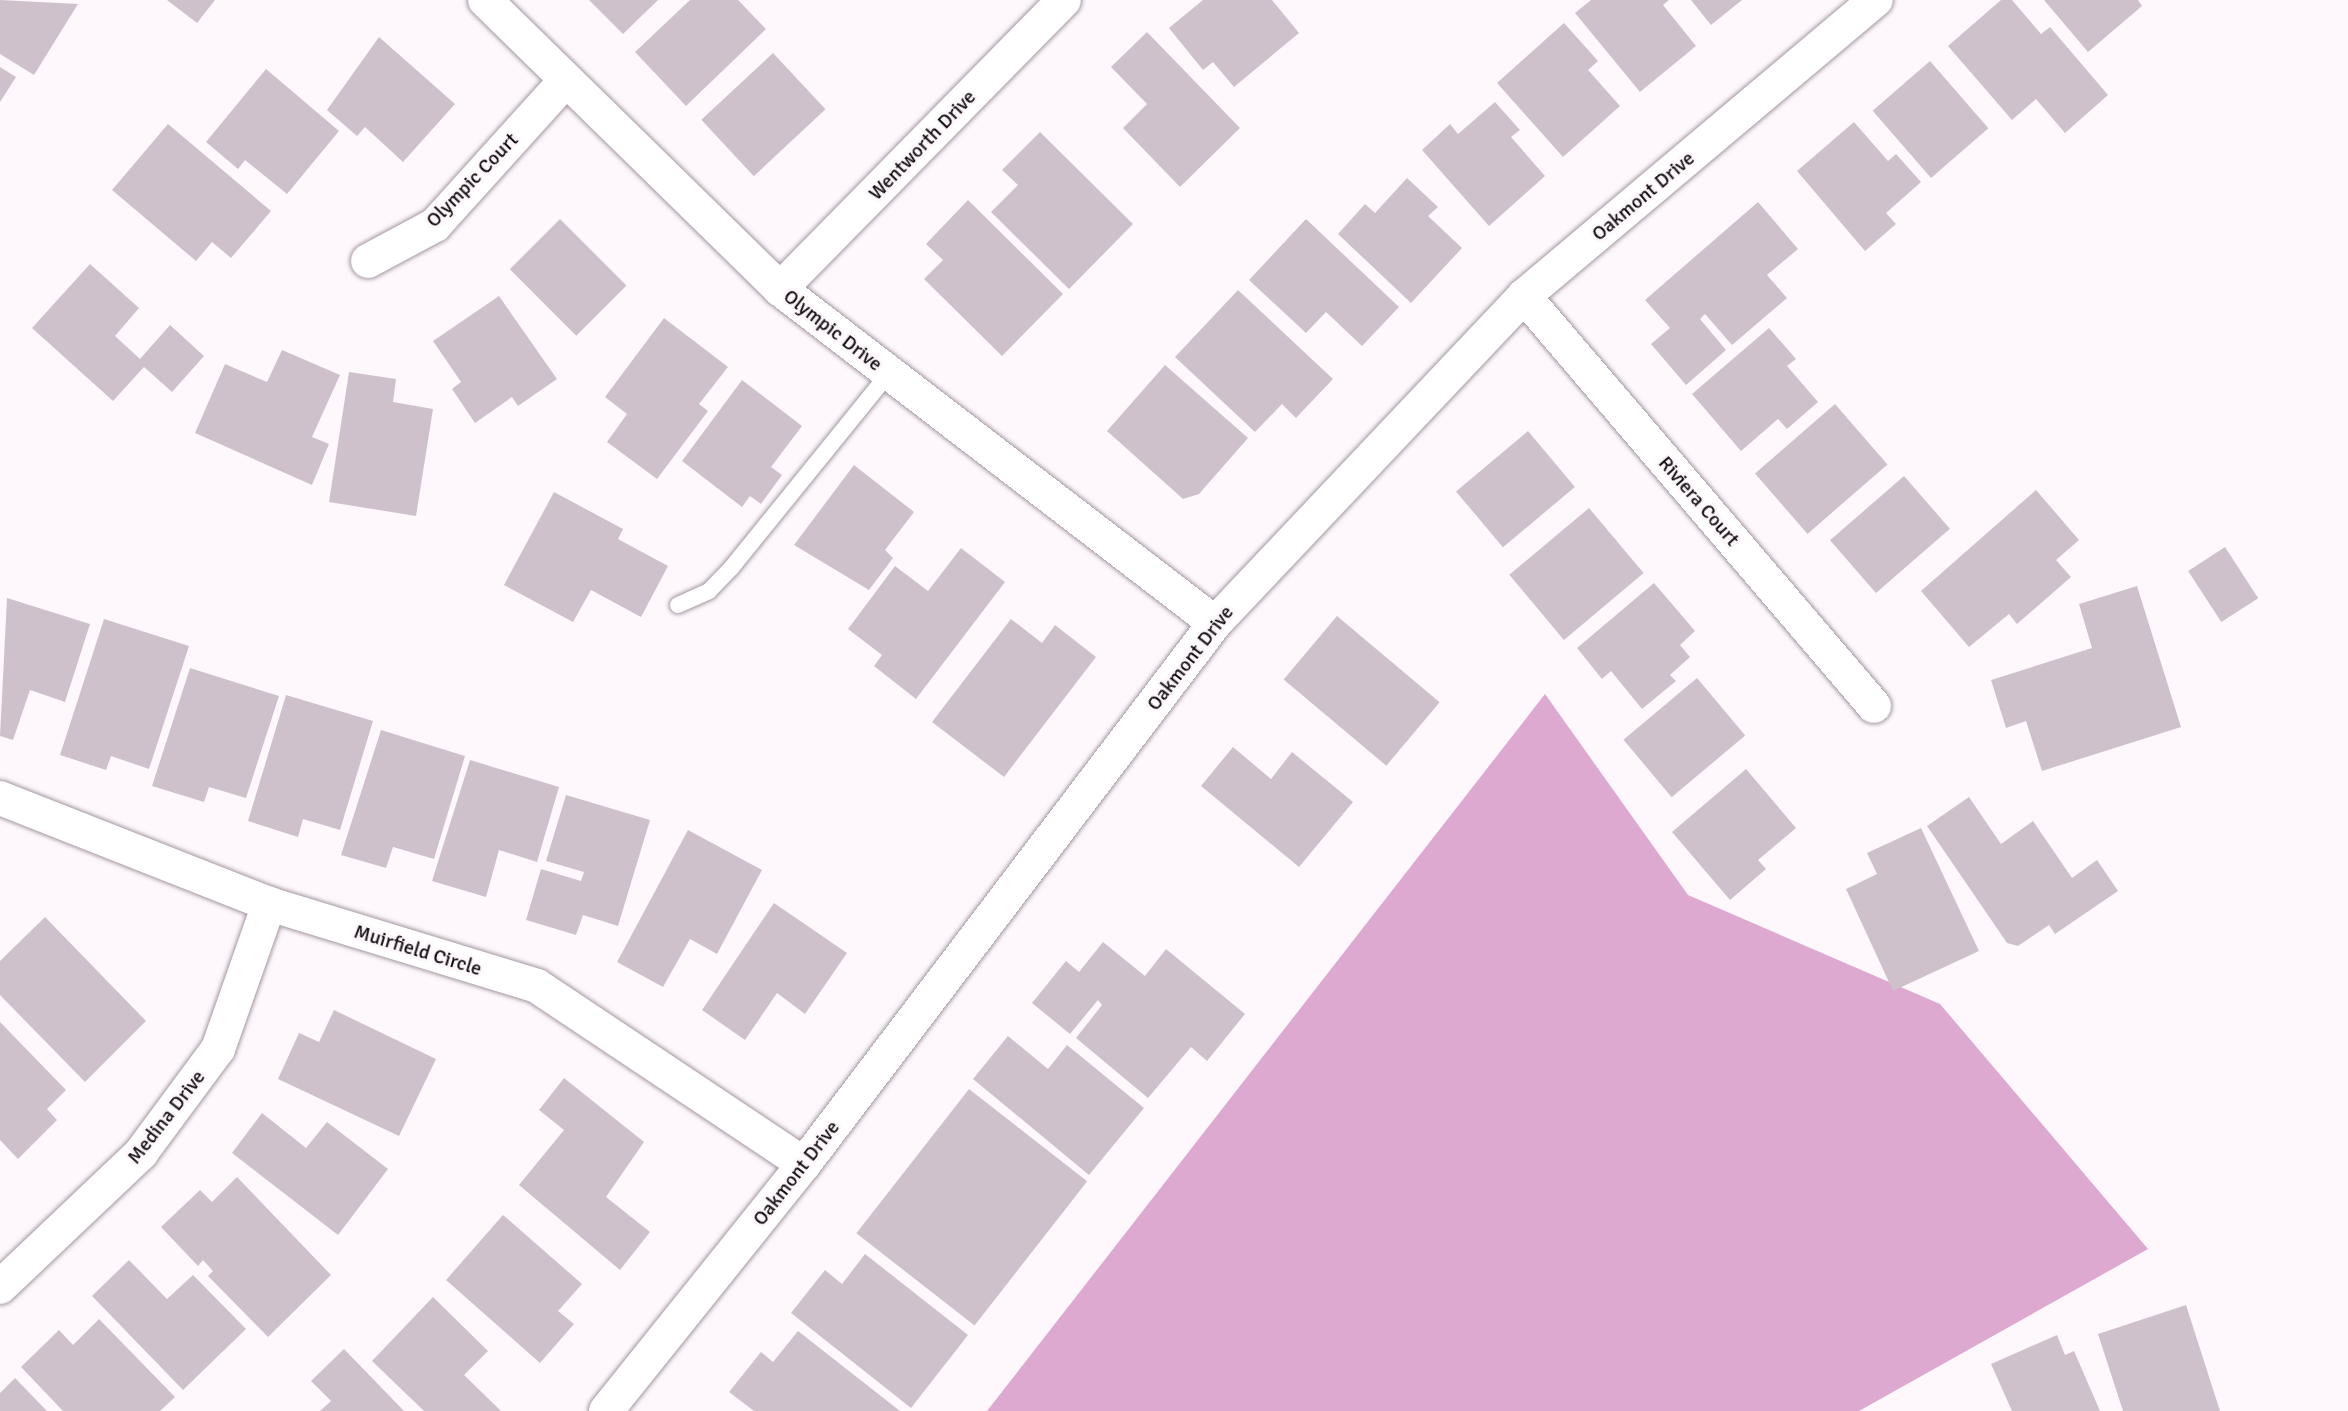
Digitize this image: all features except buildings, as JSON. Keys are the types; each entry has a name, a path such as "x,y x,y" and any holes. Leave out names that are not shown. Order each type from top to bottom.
{"street":[{"name":"Olympic Drive","path":"485,0 564,82 780,289 1215,623"},
{"name":"Wentworth Drive","path":"780,289 1064,0"},
{"name":"Oakmont Drive","path":"606,1411 804,1164 1215,623 1524,296 1876,0"},
{"name":"Olympic Court","path":"368,261 435,225 564,82"},
{"name":"Riviera Court","path":"1524,296 1874,706"},
{"name":"Muirfield Circle","path":"0,798 269,904 537,986 804,1164"},
{"name":"Medina Drive","path":"0,1287 141,1153 218,1049 269,904"}],"lane":[{"path":"678,605 709,591 732,567 889,373"}],"shaded area":[{"path":"1545,694 1688,895 1940,1004 2148,1249 1859,1411 987,1411"}]}
